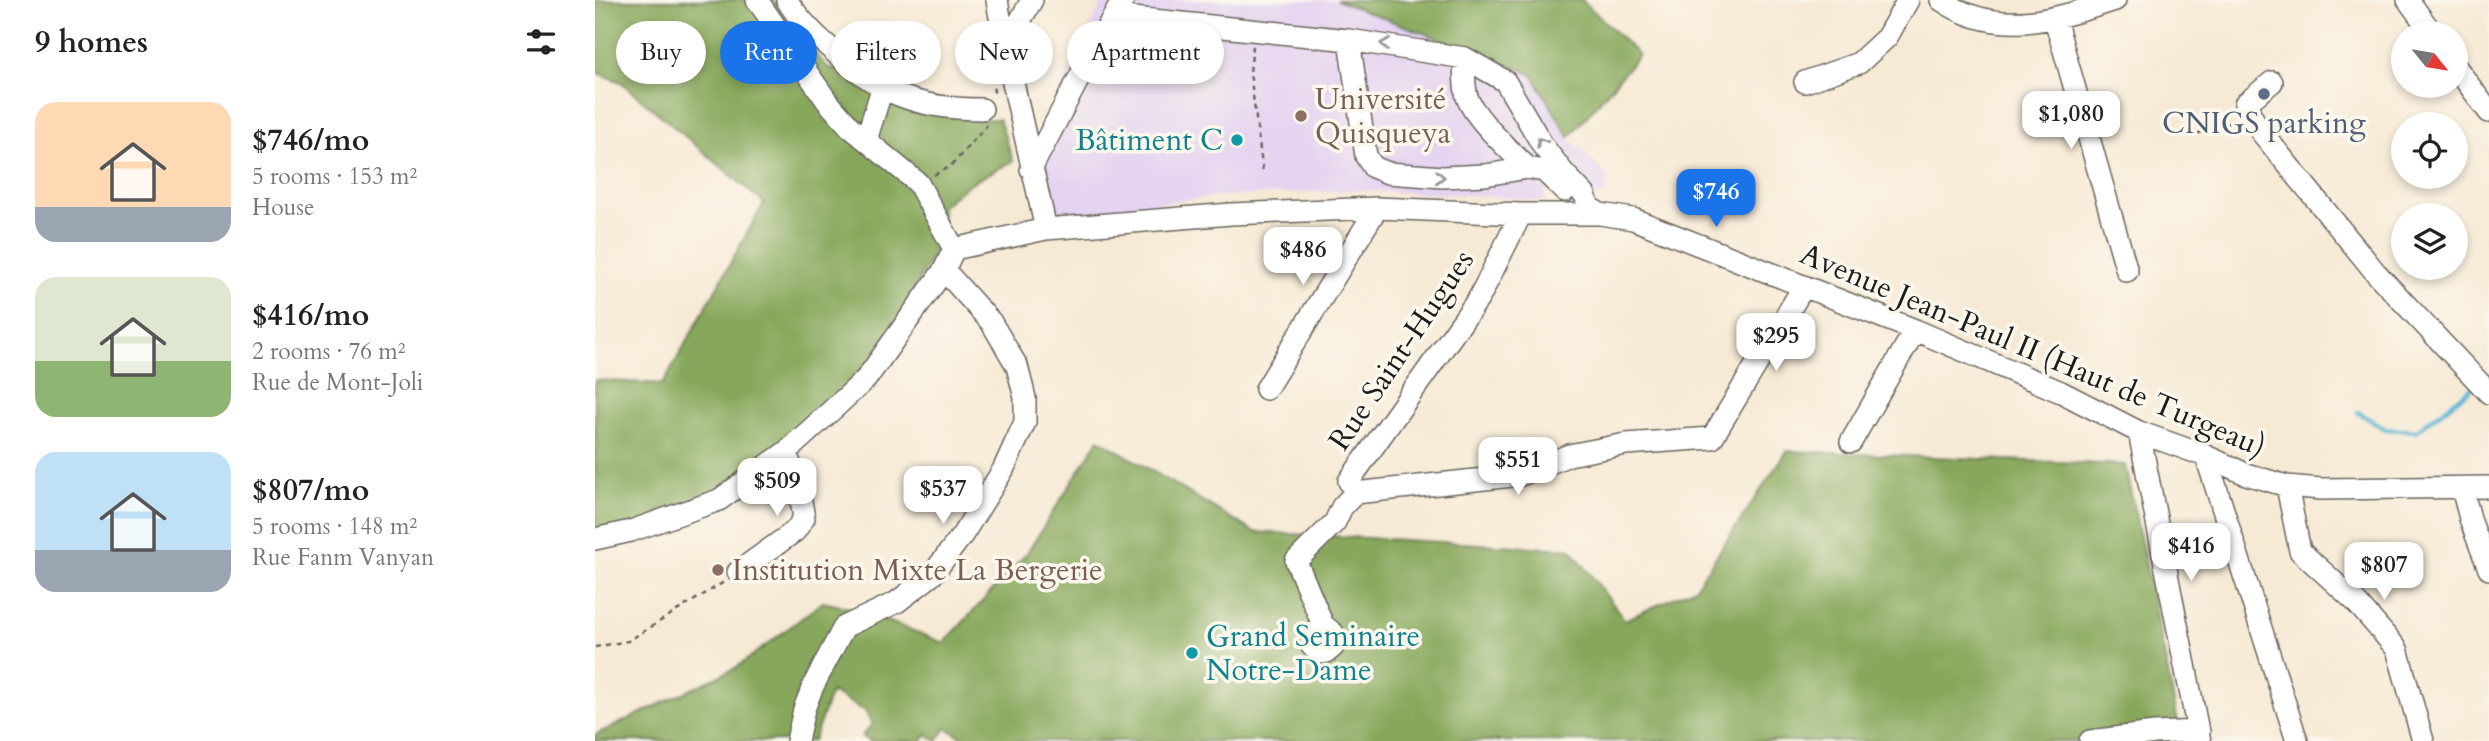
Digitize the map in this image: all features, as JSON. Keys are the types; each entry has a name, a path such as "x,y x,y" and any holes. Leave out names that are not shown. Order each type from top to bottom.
{"street":[{"path":"595,539 631,531 719,500 786,452 866,379 944,270 954,249 918,183 850,127 827,101 757,0"},
{"path":"787,0 812,32 847,64 882,89 925,105 947,109 982,109"},
{"path":"997,0 1001,21"},
{"path":"1020,21 1032,0"},
{"path":"1805,82 1859,63 1887,37 1908,0"},
{"path":"1949,2 1974,16 2009,24 2055,19 2115,0"},
{"path":"2408,0 2423,21"},
{"path":"1031,169 1119,8 1255,32 1349,40 1465,58 1505,81 1543,146 1591,205"},
{"path":"2055,19 2127,271"},
{"path":"1349,40 1366,156 1373,167 1388,173 1443,177 1485,175 1528,168 1544,171 1573,199 1591,205"},
{"path":"1465,58 1464,73 1468,98 1499,140 1528,168"},
{"path":"2272,82 2245,104 2254,121 2376,273 2489,393"},
{"path":"1013,84 1046,229"},
{"path":"2468,84 2489,112"},
{"path":"866,140 882,89"},
{"name":"Avenue Jean-Paul II (Haut de Turgeau)","path":"954,249 1046,229 1231,214 1377,208 1521,214 1591,205 1915,330 2061,392 2139,432 2206,456 2246,474 2287,486 2321,489 2489,486"},
{"path":"1266,389 1377,208"},
{"name":"Rue Saint-Hugues","path":"1323,625 1296,561 1335,522 1352,487 1479,298 1521,214"},
{"path":"797,741 804,709 813,686 844,627 897,602 932,575 963,534 1003,470 1025,422 1025,398 1017,366 991,322 944,270"},
{"path":"1352,487 1521,475 1569,456 1626,444 1712,438 1804,286"},
{"path":"1851,442 1915,330"},
{"path":"2090,741 2155,733 2200,736 2139,432"},
{"path":"738,572 795,531 804,518 799,490 786,452"},
{"path":"2206,456 2297,741"},
{"path":"2287,486 2300,551 2356,602 2396,649 2423,741"},
{"path":"2462,488 2471,522 2489,569"}],"path":[{"path":"1255,32 1250,72 1263,173"},
{"path":"2187,138 2254,121"},
{"path":"595,647 628,641 715,589 738,572"}],"shaded area":[{"name":"Université Quisqueya","path":"1103,0 1336,0 1532,74 1569,137 1608,177 1605,195 1597,197 1569,170 1544,181 1546,202 1503,197 1357,190 1211,197 1055,217 1035,142 1067,75 1067,84 1224,84 1224,21 1093,21"}],"green space":[{"path":"595,0 774,0 786,21 720,21 720,84 817,84 817,56 831,69 831,84 864,84 924,112 966,119 999,119 1013,161 969,184 942,206 941,240 877,356 779,459 701,506 595,536 595,380 663,384 764,203 623,84 706,84 706,21 616,21 616,80 595,72"},
{"path":"1336,0 1582,0 1639,55 1569,137 1532,74"},
{"path":"1099,439 1254,532 1571,549 1625,620 1695,588 1787,451 2125,465 2182,741 970,741 946,728 937,741 927,734 921,741 870,741 862,736 872,724 865,711 831,692 813,741 595,741 595,735 736,668 823,602 859,610 944,643 1027,553"}],"waterway":[{"path":"2358,412 2385,429 2416,431 2473,387"}],"place":[{"name":"CNIGS parking","path":"2264,94"},
{"name":"Université Quisqueya","path":"1301,116"},
{"name":"Bâtiment C","path":"1237,140"},
{"name":"Institution Mixte La Bergerie","path":"718,570"},
{"name":"Grand Seminaire Notre-Dame","path":"1192,653"}]}
